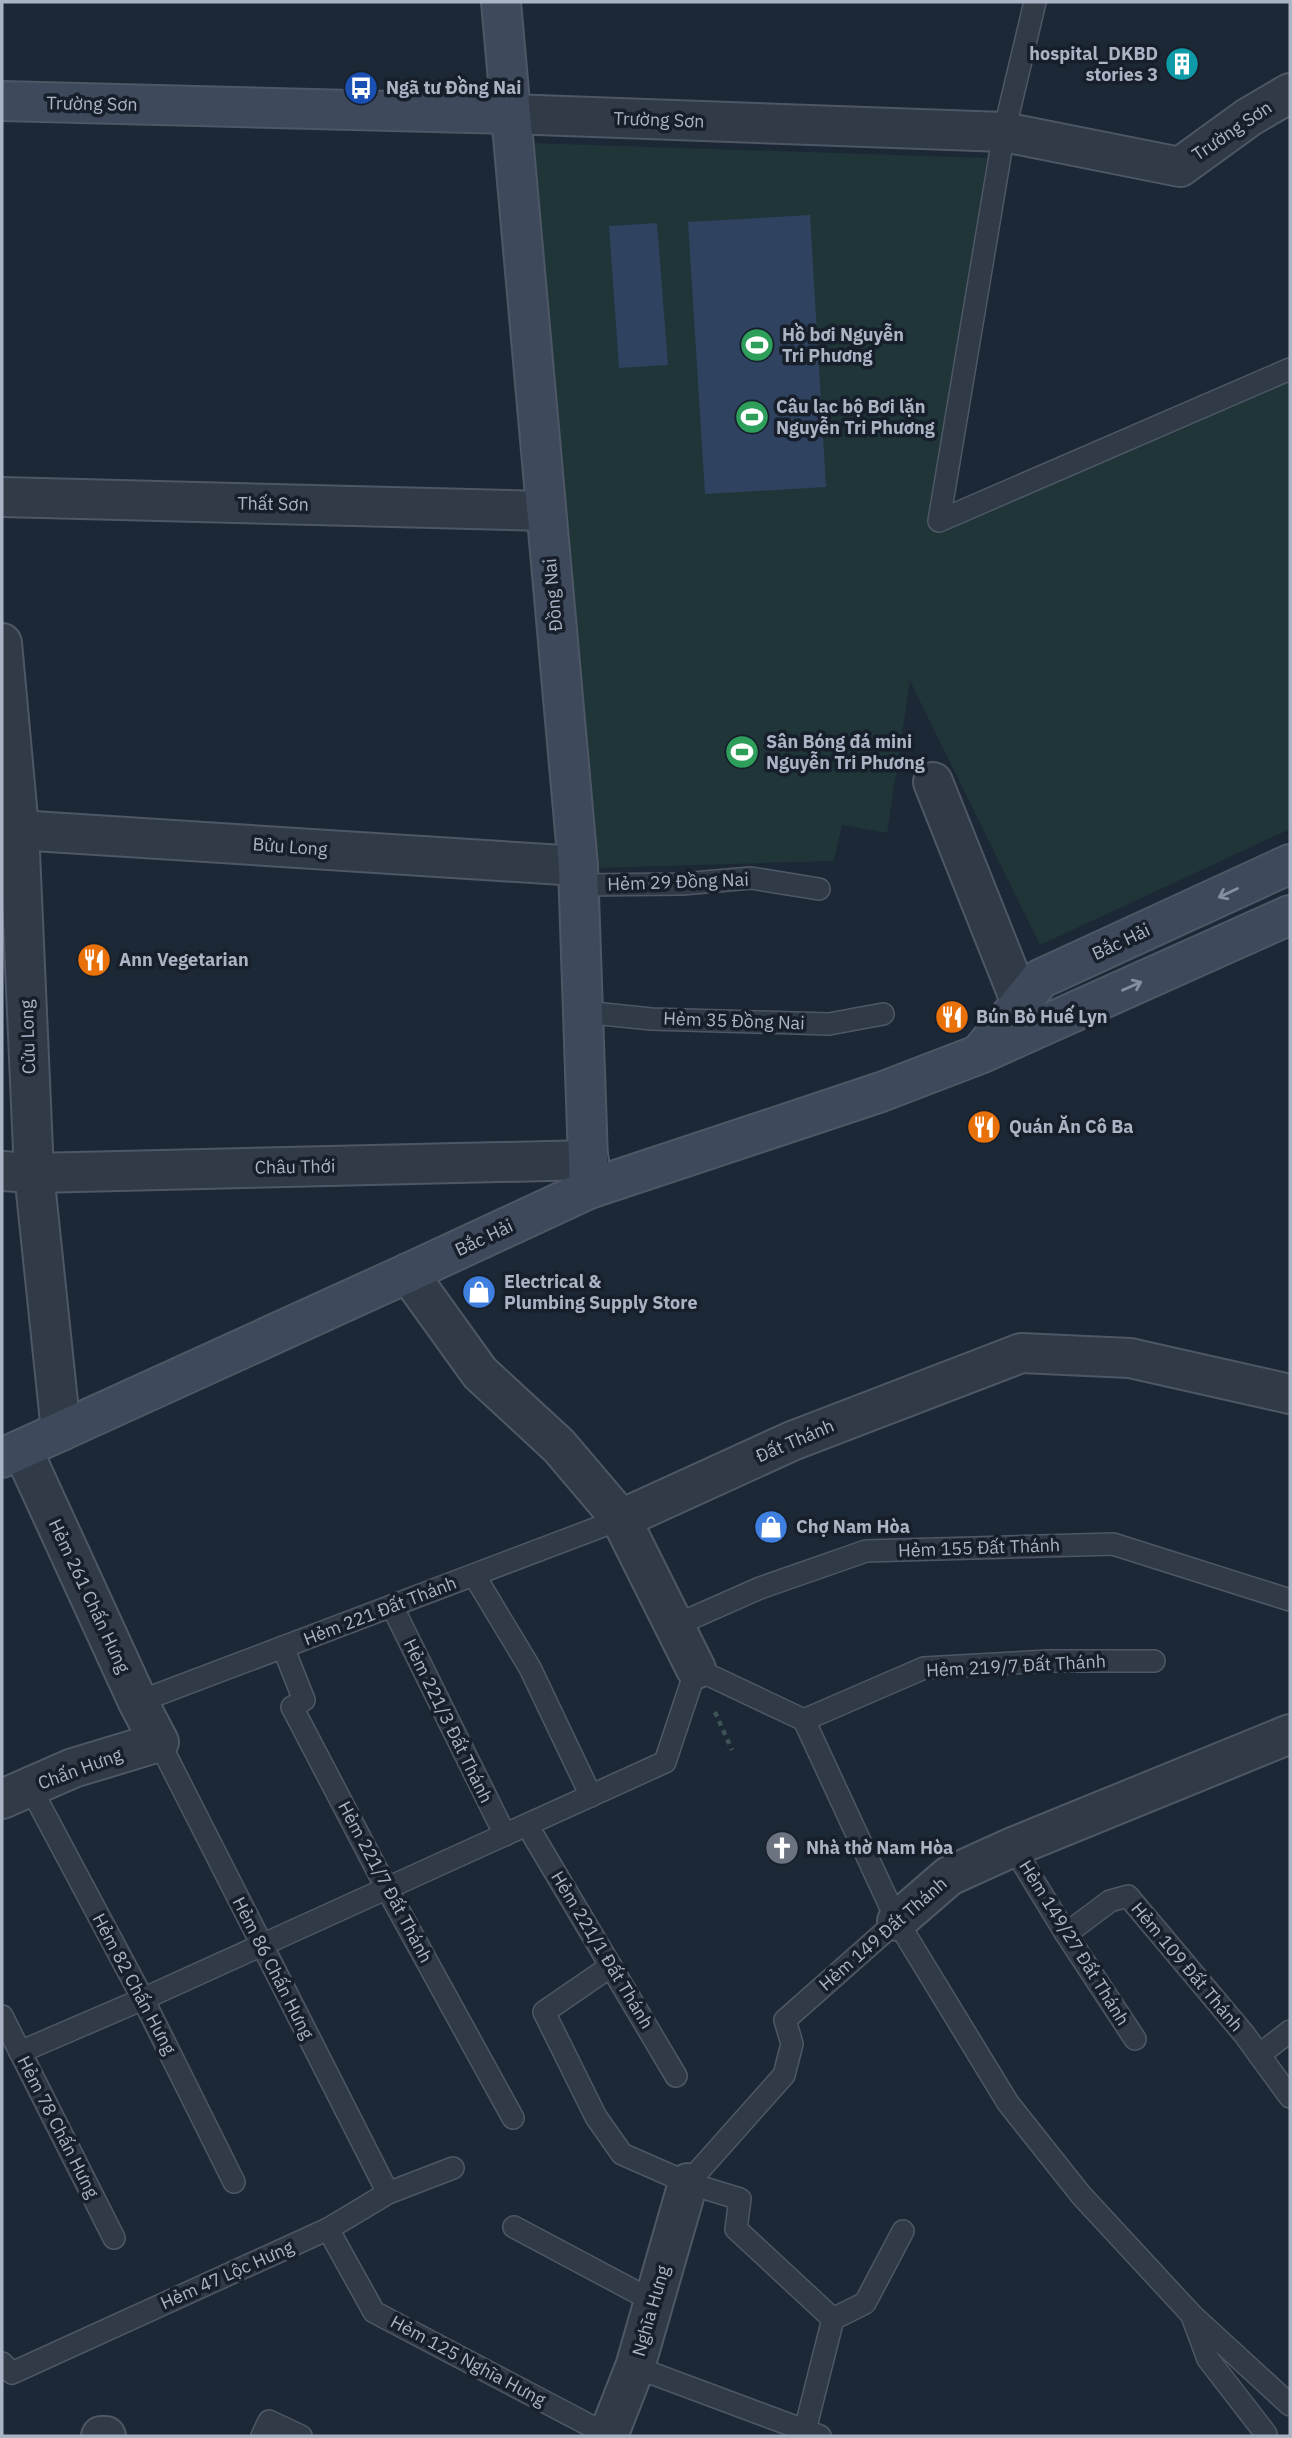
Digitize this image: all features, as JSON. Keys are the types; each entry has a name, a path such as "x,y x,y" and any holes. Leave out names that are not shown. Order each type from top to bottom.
{"street":[{"name":"Đồng Nai","path":"501,2 578,875 589,1175"},
{"name":"Trường Sơn","path":"2,102 510,114 1004,132 1180,167 1249,117 1290,93"},
{"name":"Thất Sơn","path":"2,497 545,511"},
{"name":"Cửu Long","path":"2,643 10,829 18,1172 61,1431"},
{"path":"933,782 1021,1003"},
{"name":"Bửu Long","path":"10,829 578,875"},
{"name":"Bắc Hải","path":"980,1055 1040,979 1290,864"},
{"name":"Bắc Hải","path":"12,1454 408,1273 589,1175 881,1092 980,1055 1290,915"},
{"name":"Châu Thới","path":"18,1172 589,1175"},
{"path":"408,1273 480,1373 559,1446 621,1520 696,1669"},
{"name":"Đất Thánh","path":"621,1520 792,1441 1021,1353 1130,1358 1290,1394"},
{"name":"Hẻm 261 Chấn Hưng","path":"12,1454 159,1742"},
{"name":"Chấn Hưng","path":"16,1793 73,1768 159,1742"},
{"name":"Hẻm 149 Đất Thánh","path":"897,1921 949,1876 1013,1847 1286,1745"},
{"name":"Nghĩa Hưng","path":"608,2435 635,2367 688,2183"}],"lane":[{"path":"1035,2 1004,132 939,521 1290,369"},
{"name":"Hẻm 29 Đồng Nai","path":"578,875 682,884 751,878 819,889"},
{"name":"Hẻm 35 Đồng Nai","path":"584,1012 651,1019 830,1024 883,1014"},
{"name":"Hẻm 221 Đất Thánh","path":"138,1702 621,1520"},
{"name":"Hẻm 155 Đất Thánh","path":"674,1626 760,1588 866,1551 1113,1544 1290,1600"},
{"path":"474,1576 530,1668 591,1796"},
{"name":"Hẻm 221/3 Đất Thánh","path":"392,1606 505,1835"},
{"name":"Hẻm 221/7 Đất Thánh","path":"283,1647 304,1700 292,1707 387,1889 513,2118"},
{"name":"Hẻm 219/7 Đất Thánh","path":"804,1720 923,1668 1048,1661 1154,1661"},
{"path":"20,2052 261,1946 665,1762 696,1669 804,1720 897,1921 1008,2103 1081,2195 1192,2315 1290,2405"},
{"name":"Hẻm 86 Chấn Hưng","path":"159,1742 388,2193"},
{"name":"Hẻm 82 Chấn Hưng","path":"16,1793 143,1999 234,2182"},
{"name":"Hẻm 221/1 Đất Thánh","path":"527,1825 676,2076"},
{"name":"Hẻm 149/27 Đất Thánh","path":"1013,1847 1135,2039"},
{"name":"Hẻm 109 Đất Thánh","path":"1066,1934 1110,1900 1128,1896 1259,2055 1290,2097"},
{"name":"Hẻm 149 Đất Thánh","path":"688,2183 784,2075 792,2044 785,2020 897,1921"},
{"path":"611,1966 544,2012 596,2117 622,2154 688,2183 740,2199 736,2229 833,2319"},
{"name":"Hẻm 78 Chấn Hưng","path":"2,2016 114,2238"},
{"path":"1259,2055 1290,2031"},
{"name":"Hẻm 47 Lộc Hưng","path":"2,2363 12,2373 328,2229 388,2193 453,2168"},
{"path":"514,2227 653,2301"},
{"name":"Hẻm 125 Nghĩa Hưng","path":"328,2229 374,2312 608,2435"},
{"path":"833,2319 865,2303 904,2231"},
{"path":"1192,2315 1208,2359 1265,2434"},
{"path":"635,2367 813,2433 833,2319"},
{"path":"262,2436 269,2421 301,2436"}],"green space":[{"path":"532,143 987,158 930,527 1290,381 1290,829 1040,945 910,681 887,833 842,825 834,861 596,868"}],"water":[{"name":"Hồ bơi Nguyễn Tri Phương","path":"810,215 826,487 705,494 688,222"},
{"path":"657,223 668,365 619,368 609,226"}],"place":[{"name":"hospital_DKBD stories 3","path":"1182,64"},
{"name":"Ngã tư Đồng Nai","path":"361,88"},
{"name":"Hồ bơi Nguyễn Tri Phương","path":"757,345"},
{"name":"Câu lạc bộ Bơi lặn Nguyễn Tri Phương","path":"752,417"},
{"name":"Sân Bóng đá mini Nguyễn Tri Phương","path":"742,752"},
{"name":"Ann Vegetarian","path":"94,960"},
{"name":"Bún Bò Huế Lyn","path":"952,1017"},
{"name":"Quán Ăn Cô Ba","path":"984,1127"},
{"name":"Electrical & Plumbing Supply Store","path":"479,1292"},
{"name":"Chợ Nam Hòa","path":"771,1527"},
{"name":"Nhà thờ Nam Hòa","path":"782,1848"}]}
